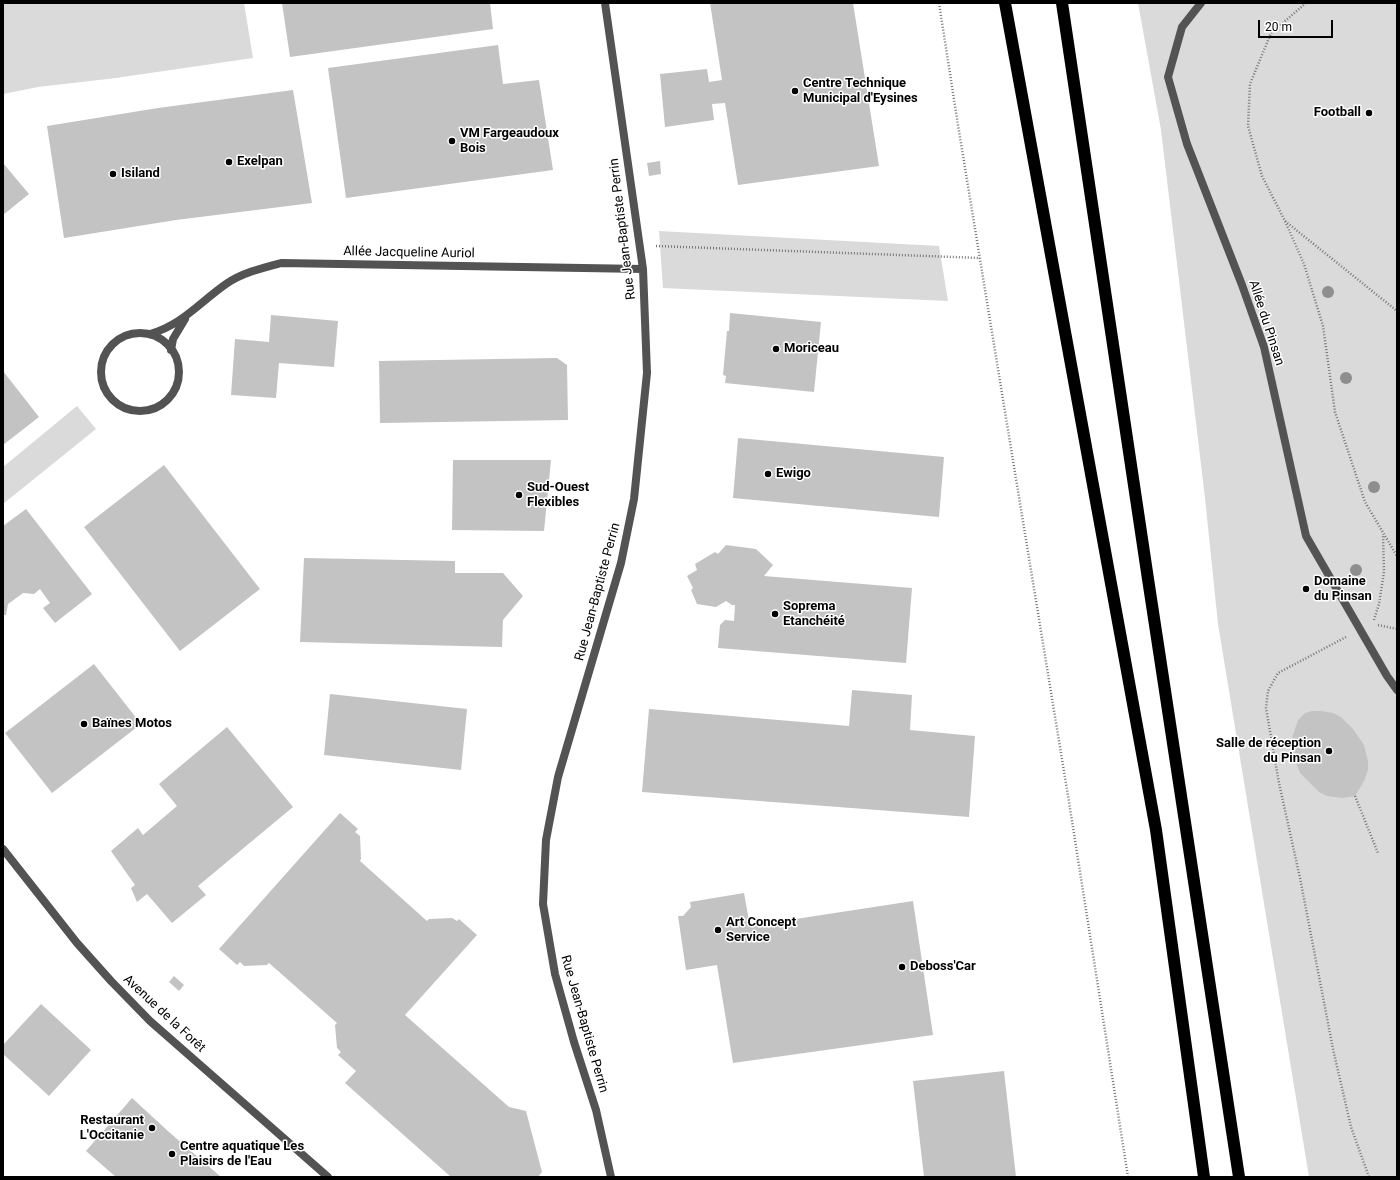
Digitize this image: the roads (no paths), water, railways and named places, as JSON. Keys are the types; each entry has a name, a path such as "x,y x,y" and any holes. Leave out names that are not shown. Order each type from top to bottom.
{"highway":[{"path":"1005,3 1156,830 1204,1177"},
{"path":"1062,3 1240,1177"}],"street":[{"name":"Rue Jean-Baptiste Perrin","path":"605,3 643,269 647,373 634,498 621,563 558,777 546,840 543,904 555,974 574,1042 596,1110 611,1177"},
{"name":"Allée du Pinsan","path":"1201,3 1182,27 1168,77 1187,144 1242,285 1264,347 1306,536 1387,676 1397,690"},
{"name":"Allée Jacqueline Auriol","path":"150,334 162,331 177,323 228,282 254,270 281,263 643,269"},
{"name":"Allée Jacqueline Auriol","path":"171,350 173,339 189,314"},
{"path":"136,333 150,334 162,340 171,350 177,362 179,374 176,386 170,397 161,405 150,410 137,412 114,402 106,393 102,381 101,368 105,355 113,344 124,336 136,333"},
{"name":"Avenue de la Forêt","path":"3,849 77,943 111,981 150,1020 328,1177"}],"place":[{"name":"Centre Technique Municipal d'Eysines","path":"795,91"},
{"name":"Football","path":"1369,113"},
{"name":"VM Fargeaudoux Bois","path":"452,141"},
{"name":"Exelpan","path":"229,162"},
{"name":"Isiland","path":"113,174"},
{"name":"Moriceau","path":"776,349"},
{"name":"Ewigo","path":"768,474"},
{"name":"Sud-Ouest Flexibles","path":"519,495"},
{"name":"Domaine du Pinsan","path":"1306,589"},
{"name":"Soprema Etanchéité","path":"775,614"},
{"name":"Baïnes Motos","path":"84,724"},
{"name":"Salle de réception du Pinsan","path":"1329,751"},
{"name":"Art Concept Service","path":"718,930"},
{"name":"Deboss'Car","path":"902,967"},
{"name":"Restaurant L'Occitanie","path":"152,1128"},
{"name":"Centre aquatique Les Plaisirs de l'Eau","path":"172,1154"}]}
